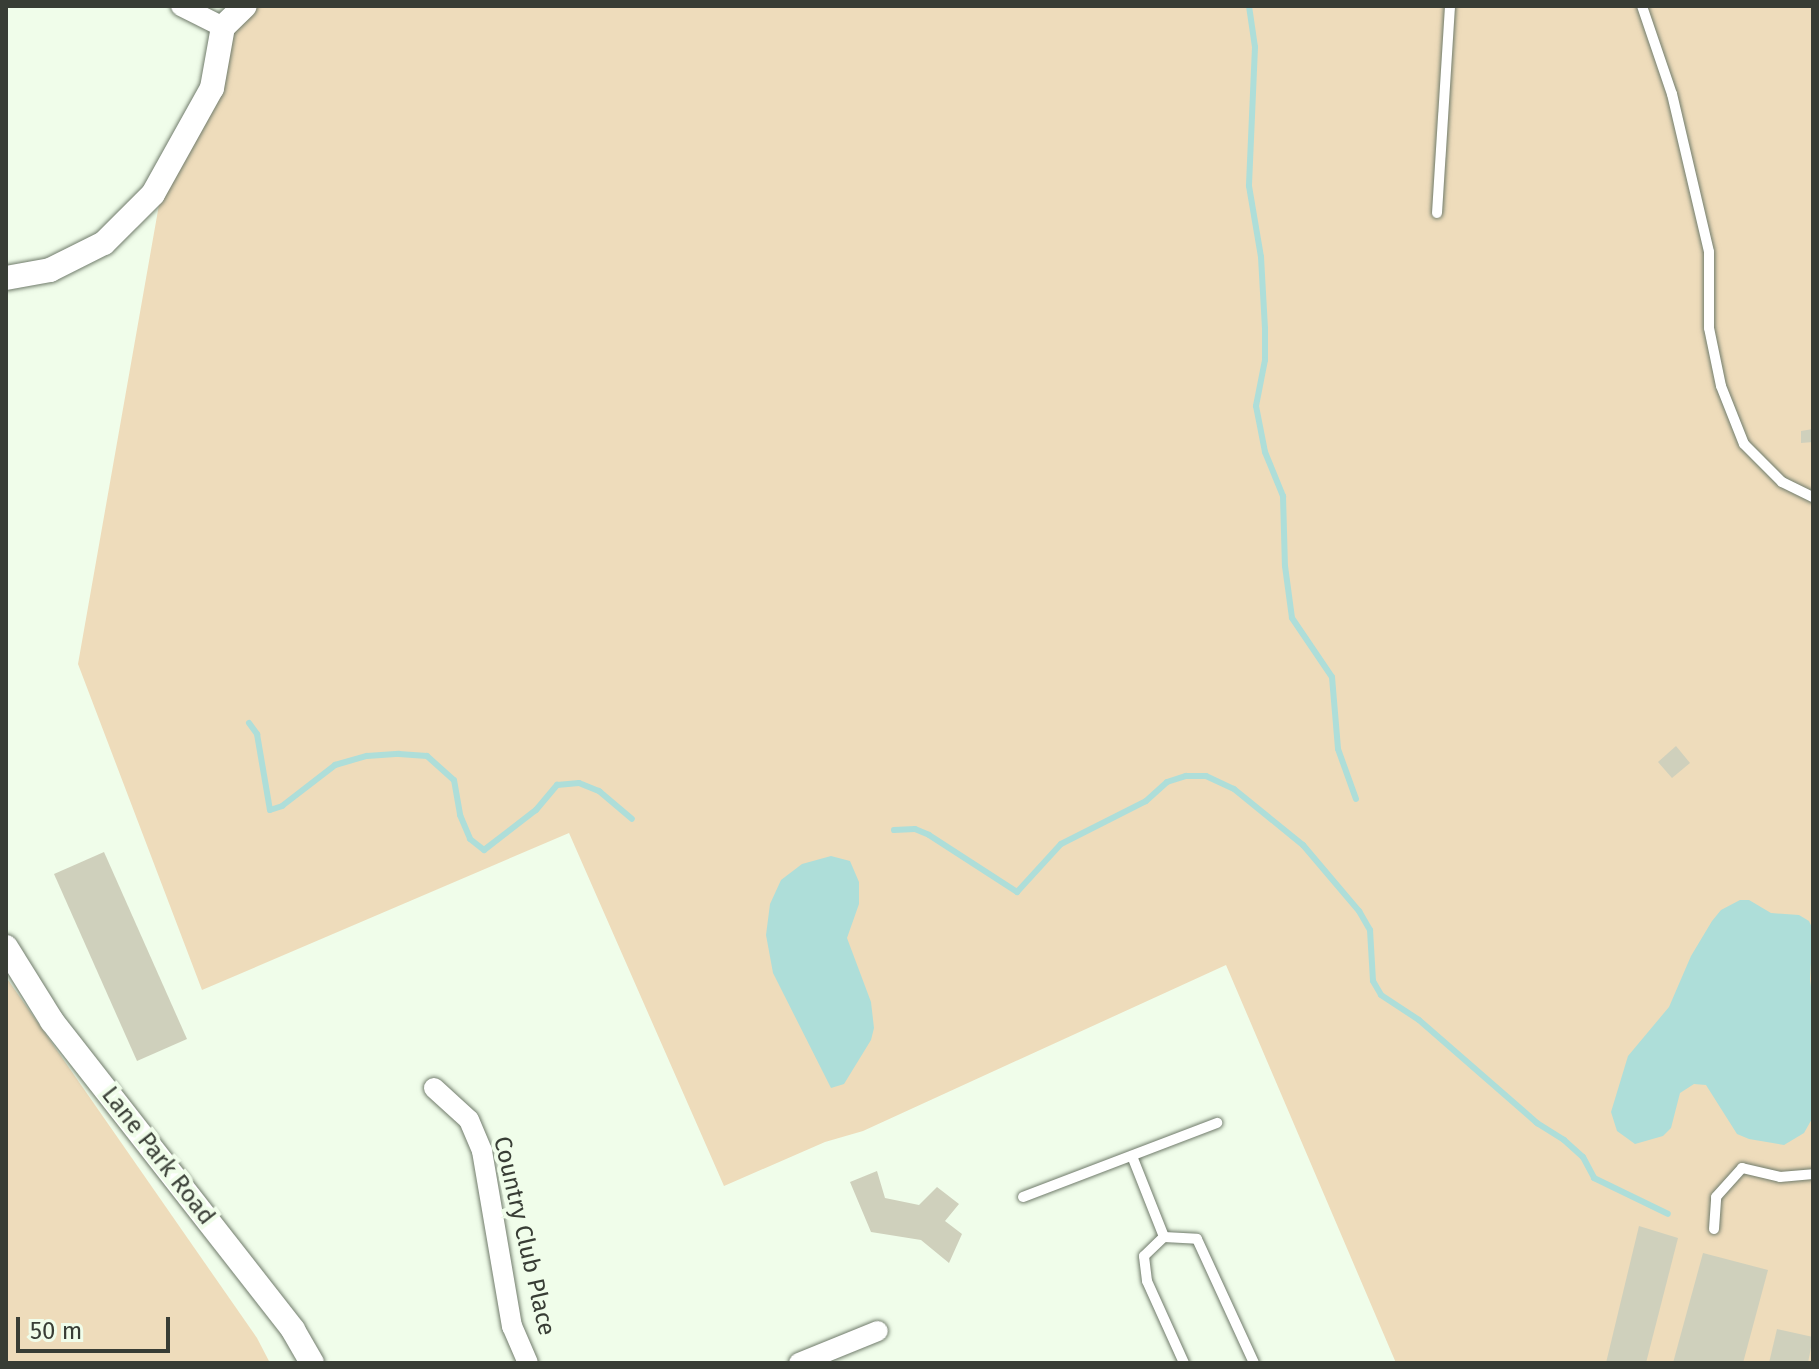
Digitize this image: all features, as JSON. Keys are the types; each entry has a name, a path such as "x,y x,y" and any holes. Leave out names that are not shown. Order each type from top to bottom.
{"street":[{"path":"181,6 223,27"},
{"path":"6,278 50,270 104,243 153,194 212,88 223,27 245,6"},
{"name":"Lane Park Road","path":"6,947 52,1021 293,1330 312,1363"},
{"name":"Country Club Place","path":"434,1088 469,1120 482,1151 512,1326 528,1363"},
{"path":"799,1363 878,1331"}],"lane":[{"path":"1437,213 1450,6"},
{"path":"1642,6 1672,94 1709,252 1709,328 1721,386 1744,444 1782,482 1813,497"},
{"path":"1023,1197 1217,1123"},
{"path":"1132,1156 1164,1237"},
{"path":"1714,1229 1716,1197 1742,1168 1780,1177 1813,1174"},
{"path":"1184,1363 1147,1281 1144,1256 1164,1237 1197,1239 1254,1363"}],"shaded area":[{"path":"258,6 1813,6 1813,1363 1396,1363 1226,965 863,1131 825,1142 724,1186 569,833 202,990 78,664 160,199 231,32"},
{"path":"6,977 257,1338 270,1363 6,1363"}],"water":[{"path":"831,856 850,861 859,882 859,904 847,938 871,1002 874,1028 871,1040 844,1084 831,1088 773,973 766,935 770,904 781,880 802,864"},
{"path":"1740,900 1749,900 1771,913 1799,915 1809,921 1813,930 1810,979 1813,1003 1813,1117 1804,1133 1784,1145 1749,1139 1737,1134 1706,1085 1694,1084 1680,1093 1671,1128 1663,1136 1635,1144 1617,1131 1611,1112 1628,1056 1669,1007 1691,956 1712,921 1721,910"}],"building":[{"path":"1813,429 1813,442 1801,443 1801,431"},
{"path":"1676,746 1690,763 1672,778 1658,762"},
{"path":"104,852 187,1039 137,1061 54,874"},
{"path":"877,1171 885,1198 919,1205 937,1187 959,1204 945,1221 962,1234 949,1263 921,1240 871,1232 850,1182"},
{"path":"1639,1226 1678,1238 1646,1363 1606,1363"},
{"path":"1703,1253 1768,1270 1743,1363 1673,1363"},
{"path":"1777,1329 1813,1337 1808,1363 1769,1363"}],"waterway":[{"path":"1249,6 1255,47 1249,186 1261,257 1265,328 1265,360 1256,406 1265,452 1283,496 1285,566 1292,618 1332,677 1338,749 1356,799"},
{"path":"249,723 257,734 270,810 282,806 335,765 367,756 399,754 427,756 454,780 460,815 470,839 484,850 536,810 557,785 579,783 599,791 632,819"},
{"path":"894,830 915,829 929,835 1017,892 1061,844 1146,801 1167,782 1186,776 1206,776 1234,789 1303,845 1359,911 1370,930 1373,981 1381,995 1419,1020 1537,1123 1564,1140 1583,1157 1594,1178 1668,1214"}]}
